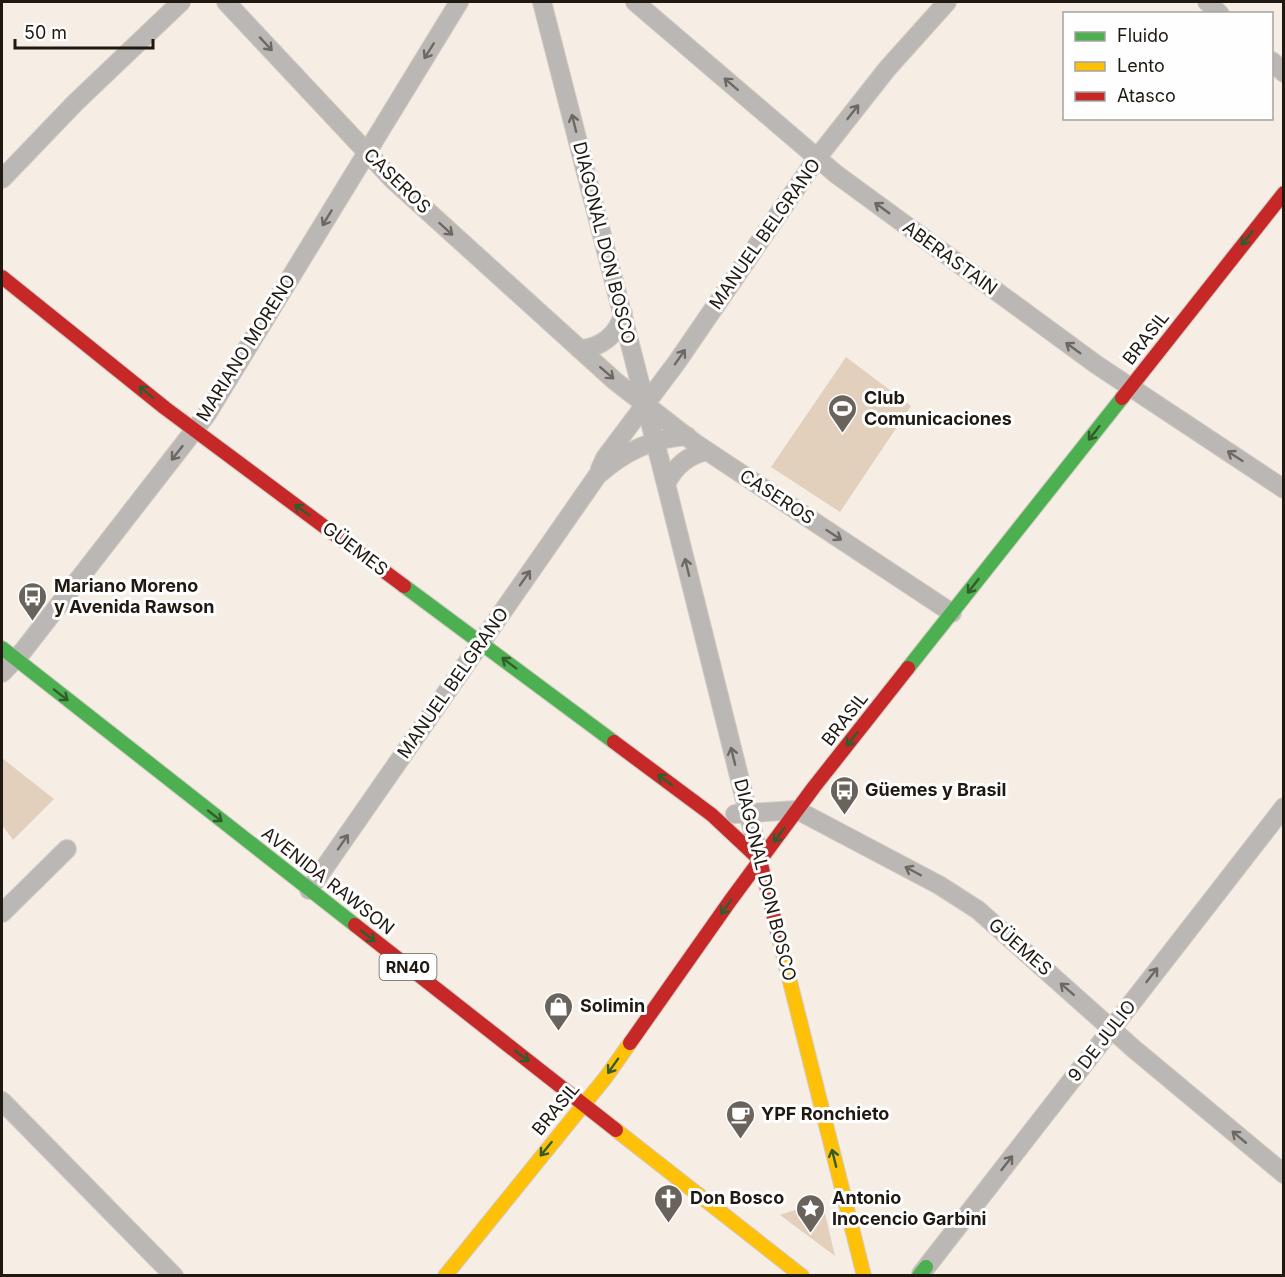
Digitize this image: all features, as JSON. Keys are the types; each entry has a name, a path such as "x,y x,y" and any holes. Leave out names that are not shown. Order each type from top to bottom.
{"main road":[{"name":"BRASIL","path":"445,1275 606,1077 797,810 1284,193"},
{"name":"GÜEMES","path":"2,277 194,430 712,815 760,860"},
{"name":"AVENIDA RAWSON","path":"8,654 802,1275"},
{"name":"DIAGONAL DON BOSCO","path":"760,860 864,1275"}],"street":[{"path":"2,179 75,103 182,2"},
{"name":"CASEROS","path":"226,2 392,179 579,349 645,404 707,451 952,613"},
{"name":"MARIANO MORENO","path":"2,673 8,654 194,430 216,399 459,2"},
{"name":"DIAGONAL DON BOSCO","path":"543,2 760,860"},
{"name":"ABERASTAIN","path":"635,2 836,174 1068,344 1284,489"},
{"name":"MANUEL BELGRANO","path":"309,890 597,476 604,458 677,362 817,158 887,69 946,2"},
{"path":"1273,62 1284,73"},
{"path":"579,349 592,347 607,339 618,326 622,313"},
{"name":"MANUEL BELGRANO","path":"597,476 622,456 655,442 687,436"},
{"path":"666,484 685,460 707,451"},
{"name":"9 DE JULIO","path":"922,1272 1284,807"},
{"path":"712,815 797,810"},
{"name":"GÜEMES","path":"797,810 939,885 978,910 1111,1028 1284,1174"},
{"path":"2,913 67,849"},
{"path":"2,1101 174,1275"}],"shaded area":[{"name":"Club Comunicaciones","path":"846,357 911,406 840,512 771,467"},
{"path":"2,758 54,799 13,840 2,825"},
{"path":"822,1201 835,1256 780,1215"}],"traffic: fast":[{"path":"908,668 1122,398"},
{"path":"404,586 614,742"},
{"path":"2,648 355,925"},
{"path":"919,1276 926,1267"}],"traffic: slow":[{"path":"778,934 864,1276"},
{"path":"445,1276 606,1077 630,1043"},
{"path":"616,1130 802,1276"}],"traffic: jam":[{"path":"1122,398 1284,193"},
{"path":"2,277 165,408 404,586"},
{"path":"630,1043 814,787 908,668"},
{"path":"614,742 712,815 760,860 778,934"},
{"path":"355,925 616,1130"}],"place":[{"name":"Club Comunicaciones","path":"843,434"},
{"name":"Mariano Moreno y Avenida Rawson","path":"33,622"},
{"name":"Güemes y Brasil","path":"844,816"},
{"name":"Solimin","path":"559,1032"},
{"name":"YPF Ronchieto","path":"740,1140"},
{"name":"Don Bosco","path":"669,1224"},
{"name":"Antonio Inocencio Garbini","path":"811,1234"}]}
